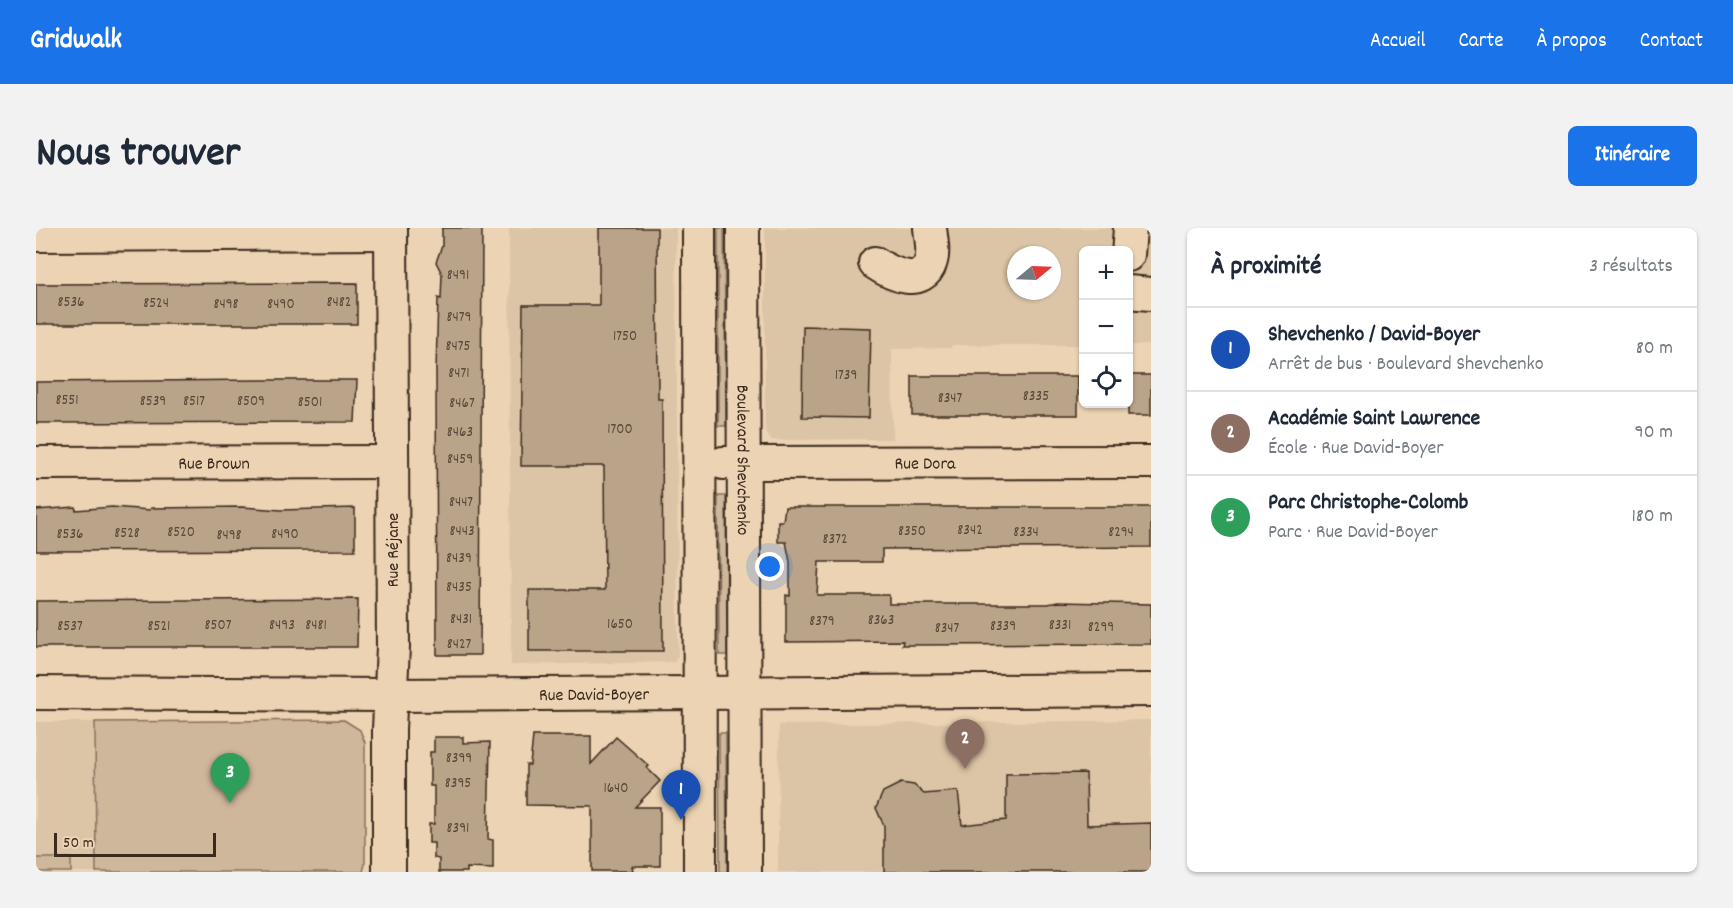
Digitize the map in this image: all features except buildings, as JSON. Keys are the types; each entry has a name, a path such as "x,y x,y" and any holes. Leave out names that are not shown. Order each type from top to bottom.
{"street":[{"path":"699,228 700,872"},
{"name":"Boulevard Shevchenko","path":"743,228 745,872"},
{"path":"875,263 899,277 919,276 924,273 932,257 930,228"},
{"path":"1113,228 1113,246"},
{"path":"1129,246 1130,228"},
{"path":"36,235 391,231"},
{"name":"Rue Réjane","path":"389,872 391,231"},
{"path":"1133,292 1151,294"},
{"name":"Rue Brown","path":"36,463 392,462"},
{"name":"Rue Dora","path":"699,462 1151,462"},
{"name":"Rue David-Boyer","path":"36,693 390,695 1151,690"}],"shaded area":[{"path":"509,228 676,228 678,657 674,662 511,665"},
{"path":"718,228 724,228 726,426 718,426"},
{"path":"765,228 1151,228 1151,345 1133,345 1133,246 1079,246 1079,345 952,345 951,348 892,349 893,439 772,440 766,433"},
{"path":"718,496 726,496 727,655 719,655"},
{"path":"344,720 360,730 365,743 365,864 363,872 96,872 95,722"},
{"path":"1151,720 1151,872 778,872 779,725"},
{"path":"36,722 95,722 96,872 36,872"},
{"path":"719,733 726,733 727,872 720,872"},
{"path":"36,858 71,858 71,872 36,872"}],"place":[{"name":"Académie Saint Lawrence","path":"965,769"},
{"name":"Parc Christophe-Colomb","path":"230,803"},
{"name":"Shevchenko / David-Boyer","path":"681,820"}]}
